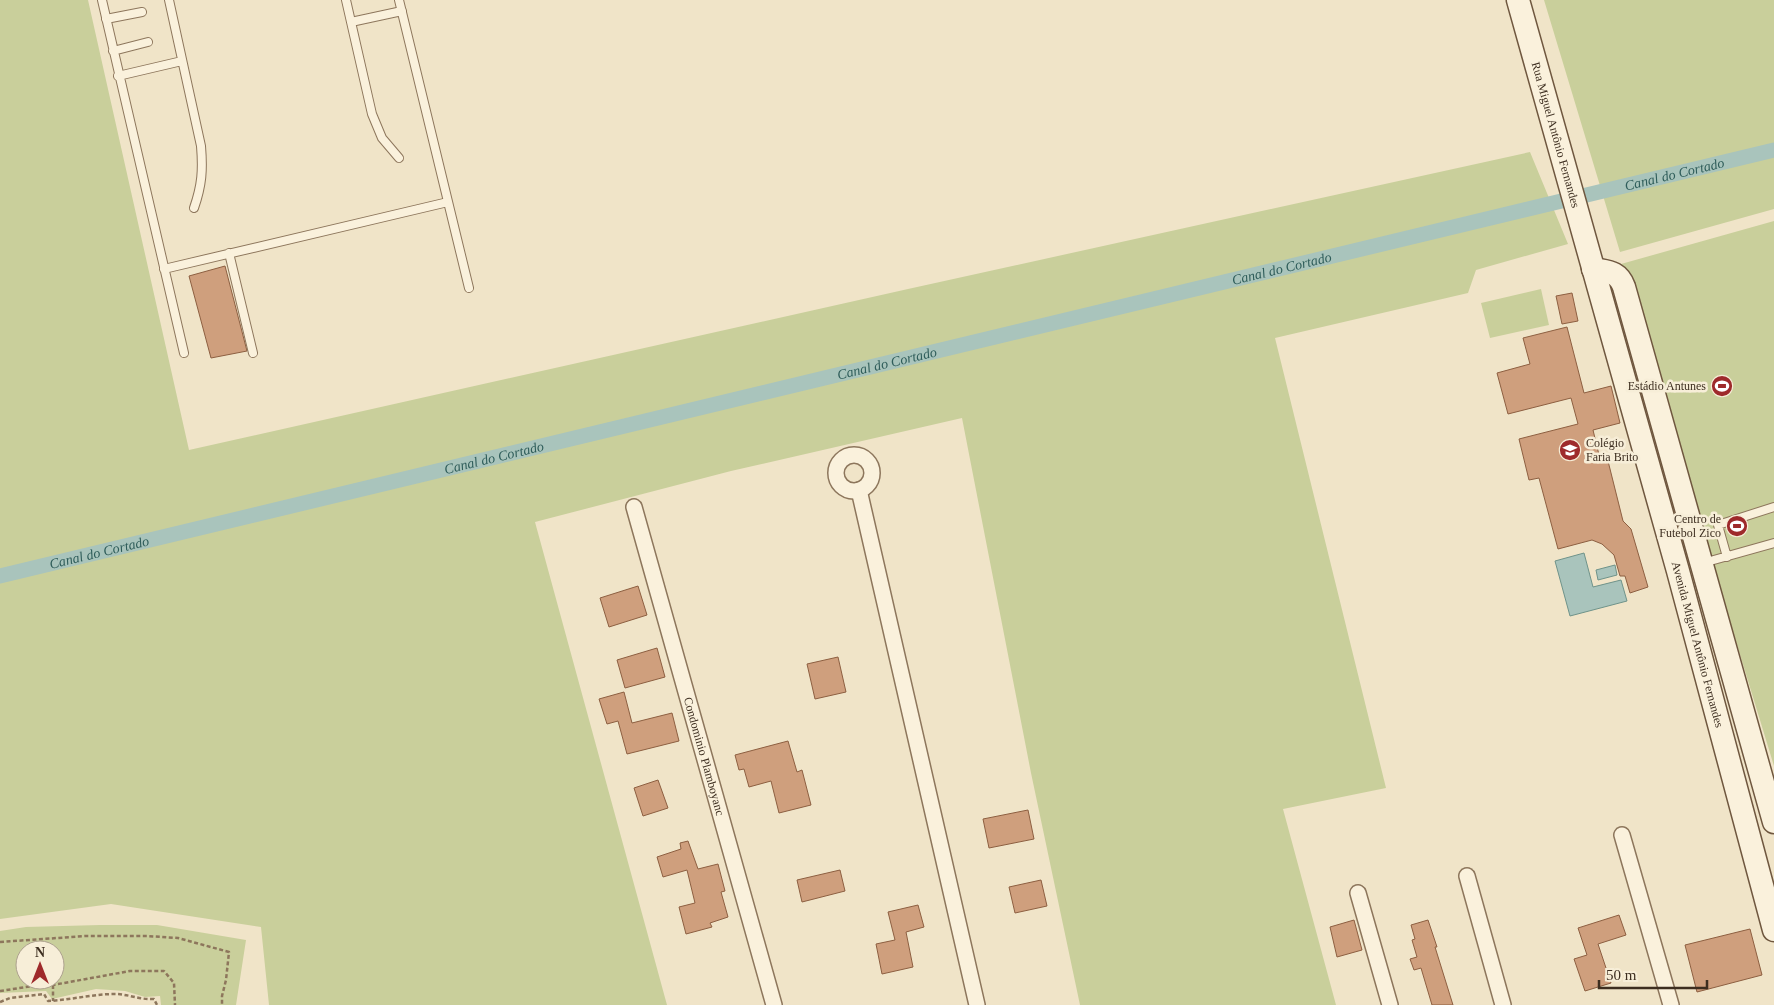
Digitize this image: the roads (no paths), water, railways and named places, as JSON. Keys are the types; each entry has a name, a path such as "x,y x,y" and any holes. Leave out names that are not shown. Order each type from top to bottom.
{"street":[{"name":"Rua Miguel Antônio Fernandes","path":"1518,0 1592,266"},
{"name":"Avenida Miguel Antônio Fernandes","path":"1592,266 1617,275 1621,280 1701,564 1769,784 1774,822"},
{"name":"Avenida Miguel Antônio Fernandes","path":"1592,266 1678,571 1774,930"},
{"path":"859,490 977,1005"},
{"name":"Condominio Plamboyanc","path":"634,508 774,1005"},
{"path":"1678,571 1701,564"},
{"path":"1622,835 1671,1005"},
{"path":"1467,876 1503,1005"},
{"path":"1358,893 1390,1005"}],"lane":[{"path":"102,0 118,76 184,353"},
{"path":"169,0 201,146 203,168 201,186 194,208"},
{"path":"346,0 372,114 382,138 399,158"},
{"path":"399,0 469,288"},
{"path":"351,22 402,11"},
{"path":"106,19 142,12"},
{"path":"113,51 148,42"},
{"path":"118,76 182,61"},
{"path":"164,269 448,202"},
{"path":"229,253 253,352"},
{"path":"1727,556 1718,526 1774,508"},
{"path":"1701,564 1774,543"}],"water":[{"path":"1584,553 1593,587 1621,580 1627,601 1570,616 1555,561"},
{"path":"1615,565 1617,575 1598,580 1596,570"}],"waterway":[{"name":"Canal do Cortado","path":"0,576 1774,150"}],"place":[{"name":"Estádio Antunes","path":"1722,386"},
{"name":"Colégio Faria Brito","path":"1570,450"},
{"name":"Centro de Futebol Zico","path":"1737,526"}]}
